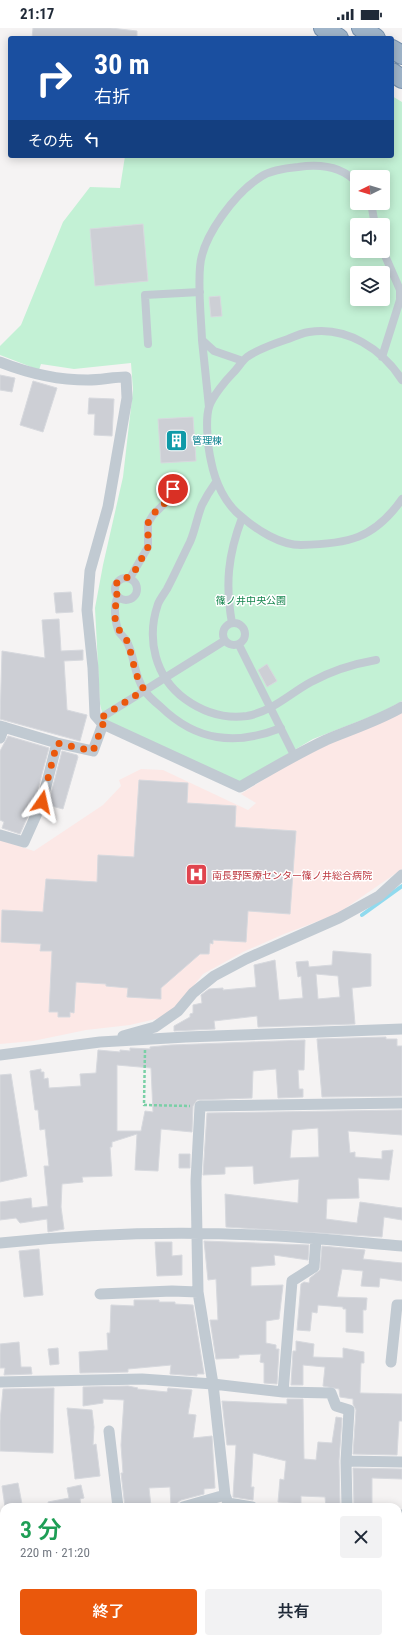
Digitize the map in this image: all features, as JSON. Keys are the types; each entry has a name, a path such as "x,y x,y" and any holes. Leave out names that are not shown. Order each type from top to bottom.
{"highway":[{"path":"323,28 336,36"},
{"path":"361,28 373,36"}],"street":[{"path":"350,179 332,167 313,165 290,168 263,175 244,190 230,204 209,240 200,266 202,340 209,407 207,444 216,482 234,511 262,534 297,545 333,544 365,535 390,516 402,499"},
{"path":"382,357 400,300 400,290 386,258"},
{"path":"148,344 145,295 200,292"},
{"path":"209,407 225,381 248,356 279,342 308,332 344,334 360,340 374,348 396,371 402,380"},
{"path":"202,340 214,351 244,361"},
{"path":"0,362 23,371 59,378 89,380 126,377 128,398 108,507 90,571 86,610 93,668 95,714 101,722 240,787 326,740 381,719 402,707"},
{"path":"216,482 202,505 191,540 158,603 154,619 152,637 154,656 165,677 181,696 191,704 212,713 222,716 246,716 271,708 310,683 331,672 355,664 376,660"},
{"path":"130,578 148,547 148,523 152,515 167,501 173,489"},
{"path":"232,623 228,580 230,557 242,518"},
{"path":"124,577 130,578 136,582 138,588 136,595 131,599 123,600 118,596 114,590 115,584 118,580 124,577"},
{"path":"118,596 116,599 115,618 120,632 128,642 136,674 144,690 170,716 195,732 214,737 232,738 267,733 281,728"},
{"path":"232,623 238,624 244,628 246,634 244,640 239,645 231,646 224,641 223,630 232,623"},
{"path":"0,738 2,727 57,743 93,751 101,722 144,690 224,641"},
{"path":"239,645 292,752"},
{"path":"0,835 24,842 42,802 57,743"},
{"path":"100,1042 155,1027 178,1011 193,993 214,976 246,959 339,918 379,896 402,876"},
{"path":"0,1055 100,1042 146,1039 402,1029"},
{"path":"226,1502 213,1384 198,1292 196,1181 200,1106 402,1103"},
{"path":"0,1243 68,1236 198,1234 257,1235 402,1246"},
{"path":"283,1392 292,1281 314,1267 316,1239"},
{"path":"100,1294 172,1291 198,1292"},
{"path":"391,1362 397,1305 402,1305"},
{"path":"0,1382 142,1379 213,1384 283,1392 331,1393 336,1406 349,1410 346,1461 347,1503"},
{"path":"109,1431 118,1503"},
{"path":"346,1461 402,1462"}],"path":[{"path":"146,1039 144,1105 200,1106"}],"shaded area":[{"name":"南長野医療センター篠ノ井総合病院","path":"402,711 402,869 337,914 284,934 243,952 203,974 180,1003 160,1018 130,1025 86,1030 33,1041 0,1044 0,840 34,851 103,805 121,786 119,780 141,769 163,770 248,810 256,803 241,794 296,759"}],"green space":[{"name":"篠ノ井中央公園","path":"394,97 402,102 402,701 380,713 313,739 237,784 104,721 100,704 95,608 123,477 133,390 131,363 74,369 41,364 39,370 0,355 0,346 21,325 63,222 90,187 120,188 125,158 394,158"}],"building":[{"path":"33,28 111,28 137,31 137,36 32,36"},
{"path":"143,224 148,281 95,286 90,229"},
{"path":"220,296 222,316 211,317 209,297"},
{"path":"0,375 15,378 12,392 0,390"},
{"path":"33,381 57,388 43,432 20,425"},
{"path":"89,398 114,399 112,436 94,435 95,414 88,414"},
{"name":"管理棟","path":"193,417 196,461 161,463 158,419"},
{"path":"71,592 73,612 56,613 54,593"},
{"path":"59,619 61,651 83,650 83,660 64,661 67,710 87,715 80,741 0,719 2,651 45,658 42,620"},
{"path":"267,664 277,681 267,687 258,670"},
{"path":"8,736 49,748 35,800 20,834 2,828 4,822 0,820 0,751"},
{"path":"62,751 77,755 78,757 63,809 48,805"},
{"path":"139,780 188,783 187,803 236,806 235,827 296,831 290,914 248,911 246,942 213,940 213,944 210,943 209,954 200,954 161,988 161,999 127,997 128,988 106,986 106,984 76,982 74,1013 70,1012 70,1017 58,1017 58,1012 49,1012 52,951 40,951 41,944 1,942 2,910 43,912 46,879 97,882 98,855 134,857"},
{"path":"333,951 371,954 371,986 352,988 355,1024 258,1027 257,1016 214,1021 215,1029 174,1031 174,1026 190,1017 190,1014 193,1013 193,1005 202,1003 201,995 209,989 223,988 223,990 256,987 254,965 275,960 279,1000 303,998 301,976 298,977 296,962 308,961 309,967 332,965","holes":["316,974 338,976 340,997 318,999"]},
{"path":"386,1037 386,1039 397,1039 397,1046 402,1046 402,1096 322,1097 317,1039"},
{"path":"305,1040 304,1070 298,1070 299,1089 303,1089 303,1097 278,1098 276,1069 253,1071 252,1098 197,1100 193,1106 192,1132 161,1129 158,1171 135,1170 137,1134 112,1142 112,1147 110,1147 112,1176 82,1177 83,1182 62,1184 61,1207 64,1229 48,1232 47,1219 20,1223 16,1218 0,1220 0,1202 31,1198 32,1208 48,1206 44,1166 49,1166 45,1129 40,1130 38,1110 35,1110 30,1071 41,1069 41,1072 44,1072 44,1079 48,1078 49,1088 81,1086 80,1074 96,1073 98,1050 120,1052 120,1050 130,1051 130,1048 150,1049 150,1047","holes":["117,1065 151,1068 153,1112 145,1111 141,1131 117,1131"]},
{"path":"11,1074 27,1176 0,1182 0,1075"},
{"path":"402,1110 402,1135 348,1131 350,1153 355,1152 355,1157 382,1159 382,1151 393,1150 389,1180 358,1178 359,1198 327,1199 326,1219 357,1223 360,1202 402,1208 402,1220 384,1217 382,1237 226,1227 225,1194 298,1203 299,1179 254,1184 253,1166 225,1167 225,1174 203,1175 207,1113","holes":["318,1128 319,1157 290,1158 292,1130"]},
{"path":"179,1154 190,1154 190,1168 179,1168"},
{"path":"204,1241 309,1245 308,1260 274,1255 275,1265 251,1267 251,1286 283,1285 279,1319 266,1321 266,1343 276,1345 276,1349 279,1349 277,1384 264,1383 264,1363 260,1362 261,1354 239,1355 239,1358 216,1359 210,1320 218,1320 216,1279 208,1280"},
{"path":"155,1242 172,1242 172,1256 182,1255 182,1275 157,1276"},
{"path":"322,1246 365,1250 363,1259 402,1263 402,1281 380,1278 379,1287 361,1286 363,1271 342,1269 337,1297 367,1298 366,1310 363,1310 363,1333 346,1332 346,1309 343,1309 343,1307 318,1305 317,1313 312,1312 310,1331 297,1330 301,1284 304,1282 309,1283 310,1278 320,1270"},
{"path":"39,1249 43,1295 24,1297 19,1251"},
{"path":"134,1300 159,1300 159,1302 175,1302 175,1304 193,1305 204,1374 197,1374 197,1376 170,1374 171,1365 128,1369 128,1372 80,1373 79,1352 108,1350 107,1333 110,1333 111,1305 134,1306"},
{"path":"296,1341 314,1344 313,1357 343,1358 343,1348 364,1352 364,1363 361,1363 360,1393 402,1394 402,1421 399,1421 397,1455 353,1454 356,1410 353,1404 353,1399 340,1397 339,1389 323,1386 325,1367 303,1365 303,1385 291,1385 293,1351 296,1351"},
{"path":"19,1342 21,1367 31,1367 32,1374 4,1375 5,1368 0,1368 0,1344"},
{"path":"58,1348 59,1364 50,1365 48,1349"},
{"path":"128,1386 138,1388 137,1389 167,1392 168,1388 192,1390 188,1414 196,1415 193,1438 212,1436 215,1488 204,1489 204,1494 181,1500 178,1503 171,1503 170,1487 149,1488 151,1503 125,1503 121,1473 123,1473 121,1445 124,1400 103,1399 103,1403 83,1406 83,1387"},
{"path":"54,1388 53,1453 0,1451 0,1421 3,1389"},
{"path":"287,1399 303,1399 304,1459 316,1460 318,1442 332,1443 336,1417 342,1418 339,1461 340,1503 326,1503 325,1497 301,1496 301,1503 278,1502 280,1479 284,1480 286,1461 253,1453 251,1487 254,1487 253,1500 233,1497 236,1445 227,1445 222,1401 287,1404"},
{"path":"67,1408 92,1410 94,1427 93,1445 96,1444 100,1476 75,1479"},
{"path":"353,1468 402,1469 402,1479 372,1478 372,1503 354,1503"},
{"path":"18,1483 22,1503 4,1503 2,1486"},
{"path":"81,1485 84,1498 80,1499 80,1503 48,1503 69,1498 67,1488"}],"waterway":[{"path":"362,915 402,886"}],"place":[{"name":"管理棟","path":"177,440"},
{"name":"南長野医療センター篠ノ井総合病院","path":"196,875"}],"route":[{"path":"42,802 44,786 57,743 93,751 103,724 99,719 144,690 136,674 128,642 120,632 115,618 116,599 118,596 114,590 115,584 118,580 124,577 130,578 138,566 148,547 148,523 152,515 167,501 173,489"}]}
